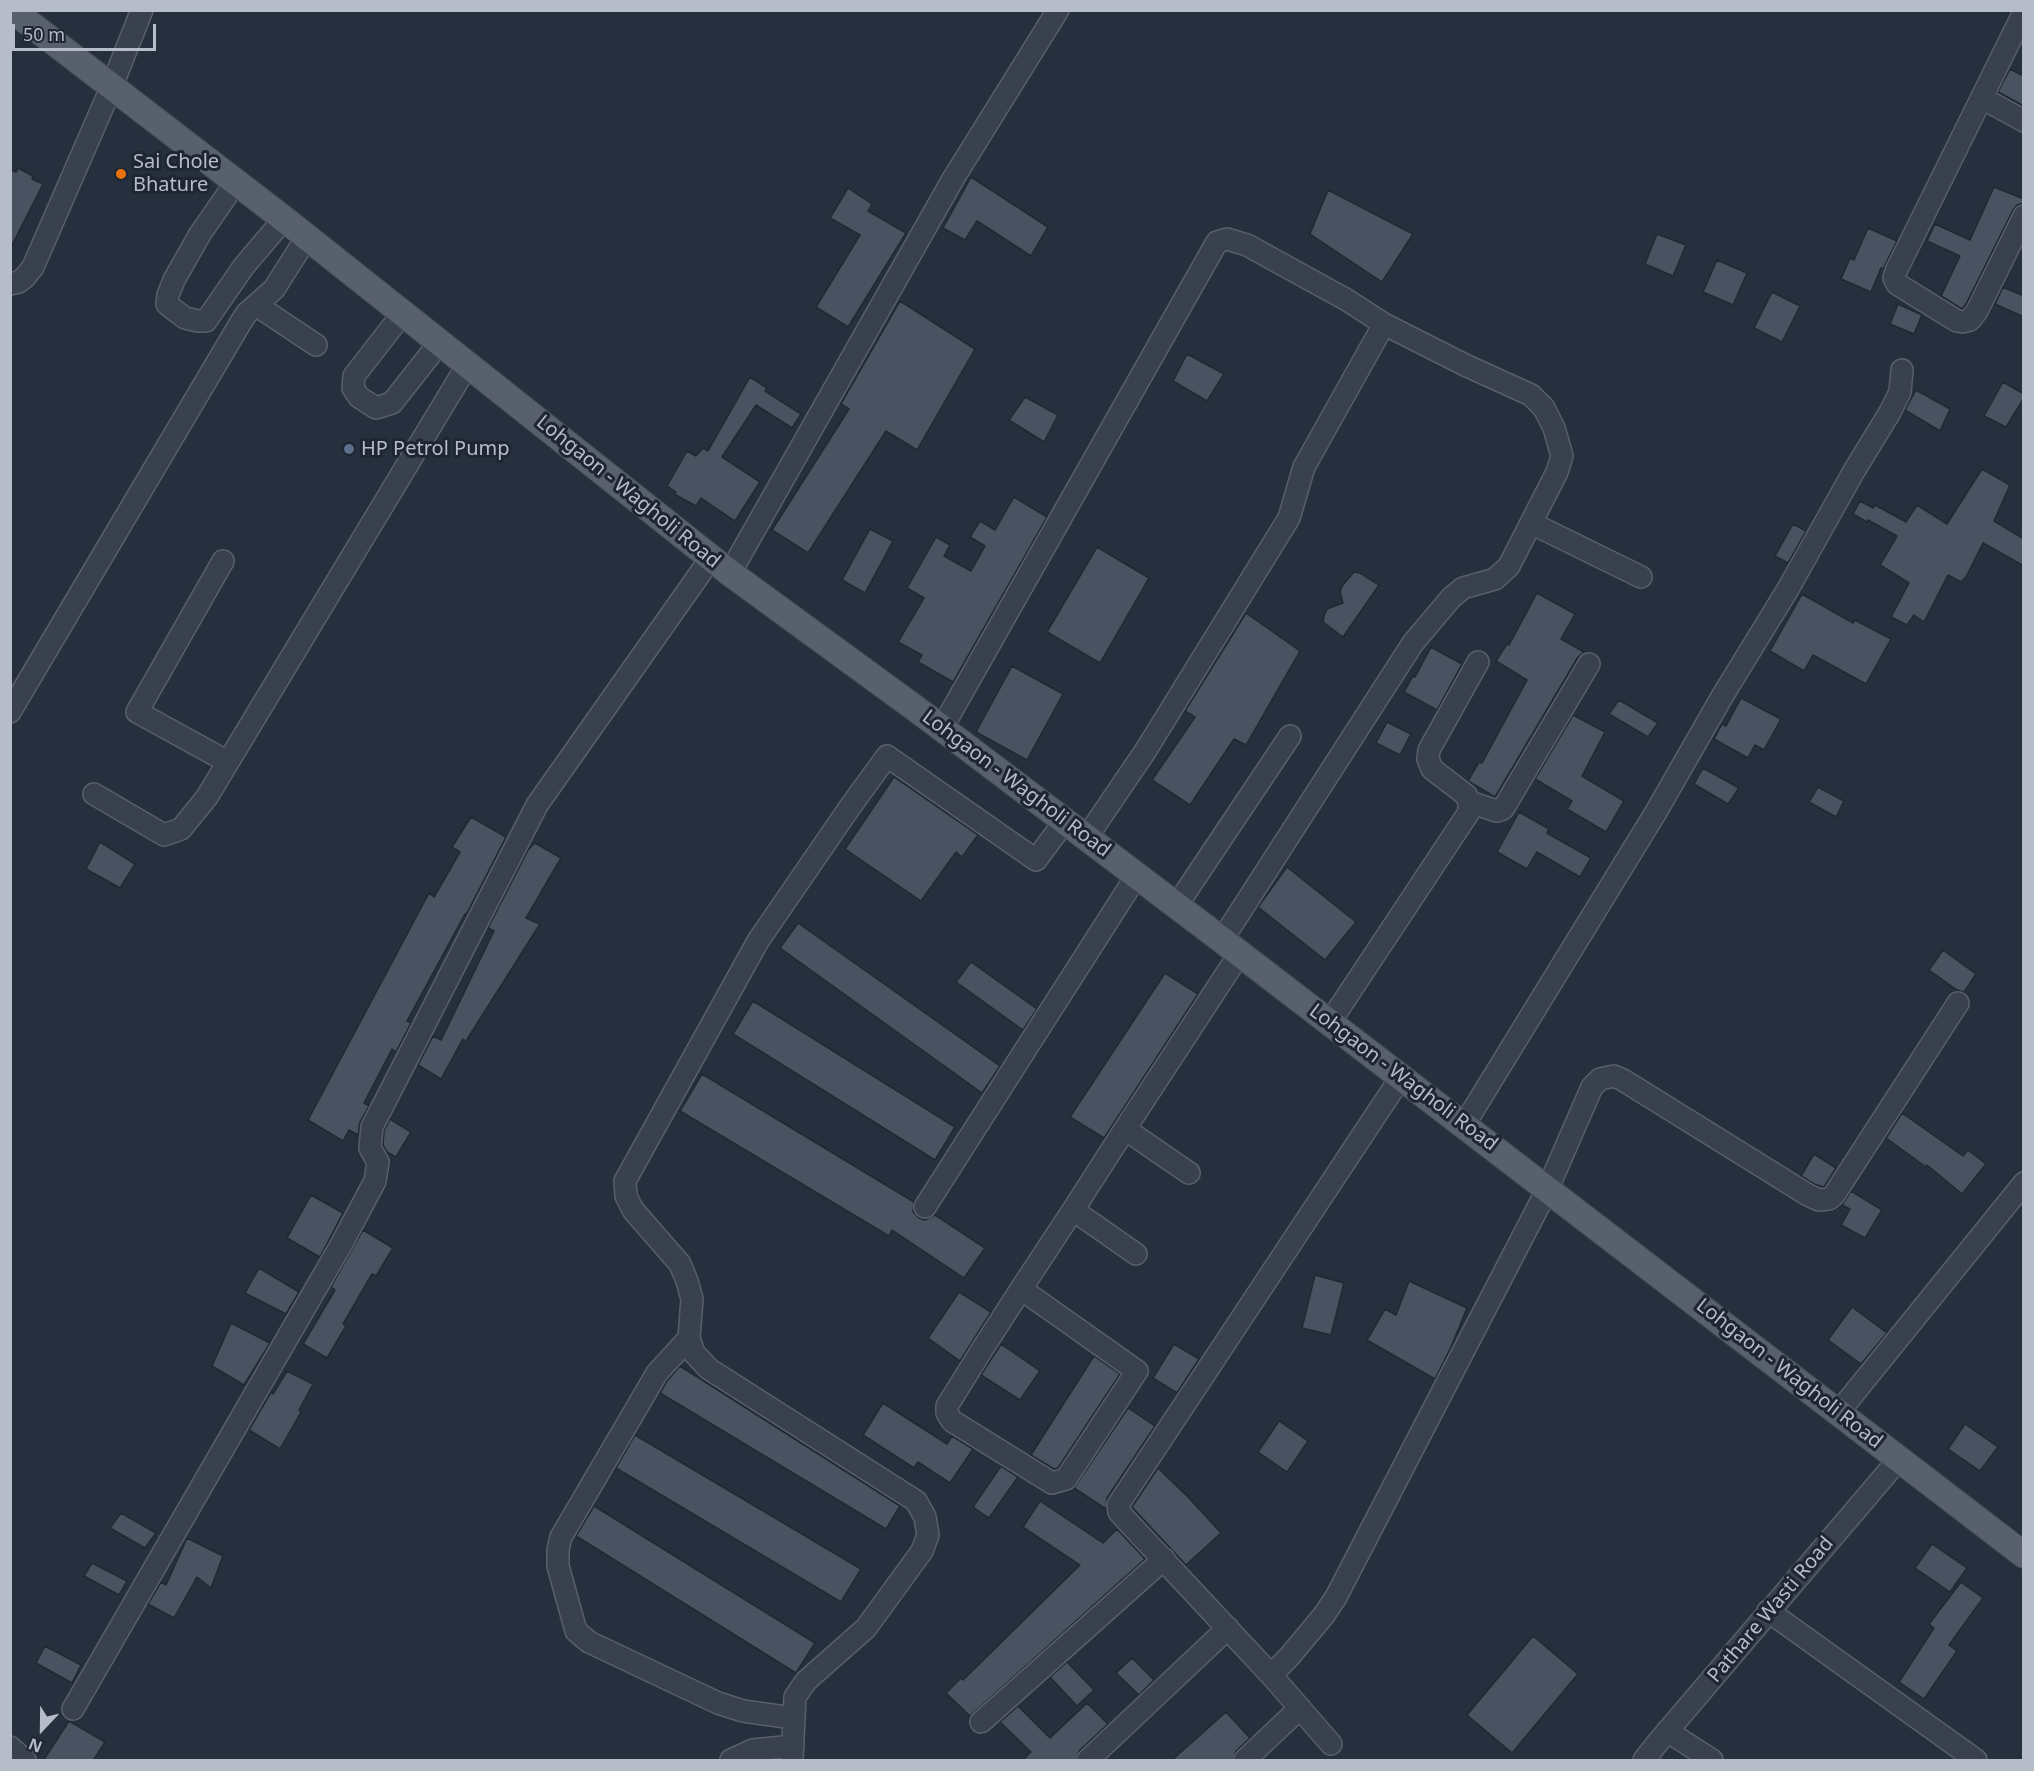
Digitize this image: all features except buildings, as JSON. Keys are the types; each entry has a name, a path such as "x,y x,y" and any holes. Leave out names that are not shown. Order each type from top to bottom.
{"main road":[{"name":"Lohgaon - Wagholi Road","path":"12,10 111,88 237,182 720,566 942,728 1177,905 2024,1555"}],"street":[{"path":"10,284 19,282 33,267 111,88 141,10"},
{"path":"73,1708 335,1255 375,1181 378,1162 370,1148 372,1127 537,805 720,566 953,179 1058,10"},
{"path":"2023,16 1896,271 1894,278 1897,284 1957,321 1970,320 1977,311 2024,216"},
{"path":"1982,98 2024,121"},
{"path":"237,182 200,234 174,280 167,304 173,309 185,318 206,321 244,266 284,219"},
{"path":"10,712 241,322 274,289 307,237"},
{"path":"942,728 1217,242 1227,239 1247,245 1347,300 1384,324 1531,394 1544,408 1554,428 1562,456 1557,472 1509,566 1495,579 1463,588 1451,598 1413,643 1231,946 1125,1129 946,1406 952,1421 1052,1483 1066,1479 1137,1371 1021,1290"},
{"path":"256,305 316,345"},
{"path":"403,313 354,376 353,388 359,397 376,408 392,403 440,342"},
{"path":"1087,837 1146,750 1289,518 1304,467 1384,324"},
{"path":"94,794 164,835 181,829 207,798 468,364"},
{"path":"1464,1125 1656,812 1723,695 1788,589 1890,412 1900,392 1902,370"},
{"path":"1531,523 1641,577"},
{"path":"223,561 137,712 228,762"},
{"path":"1330,1022 1469,812 1466,795 1432,769 1428,759 1429,750 1478,662"},
{"path":"1469,802 1497,811 1503,809 1589,664"},
{"path":"1177,905 1290,736"},
{"path":"731,1761 753,1749 793,1754 795,1697 806,1681 866,1628 922,1551 928,1535 926,1517 916,1501 709,1369 694,1353 689,1338 692,1299 687,1281 680,1264 633,1210 626,1196 625,1181 758,941 887,756 1036,860 1065,821"},
{"path":"926,1208 1137,875"},
{"path":"1271,1675 1289,1658 1336,1597 1548,1188 1592,1087 1600,1079 1614,1076 1808,1195 1819,1200 1828,1199 1834,1195 1958,1003"},
{"path":"1331,1744 1271,1675 1119,1512 1118,1505 1401,1077"},
{"path":"1125,1129 1189,1173"},
{"path":"1838,1413 2024,1183"},
{"path":"1073,1210 1136,1254"},
{"path":"689,1338 657,1373 561,1537 558,1566 576,1631 589,1642 718,1703 743,1711 793,1718"},
{"name":"Pathare Wasti Road","path":"1644,1761 1768,1611 1899,1459"},
{"path":"981,1722 1164,1559"},
{"path":"1768,1611 1976,1761"},
{"path":"1088,1761 1228,1628"},
{"path":"1245,1761 1300,1708"},
{"path":"1667,1731 1712,1761"},
{"path":"10,1747 26,1761"}],"place":[{"name":"Sai Chole Bhature","path":"121,174"},
{"name":"HP Petrol Pump","path":"349,449"}]}
